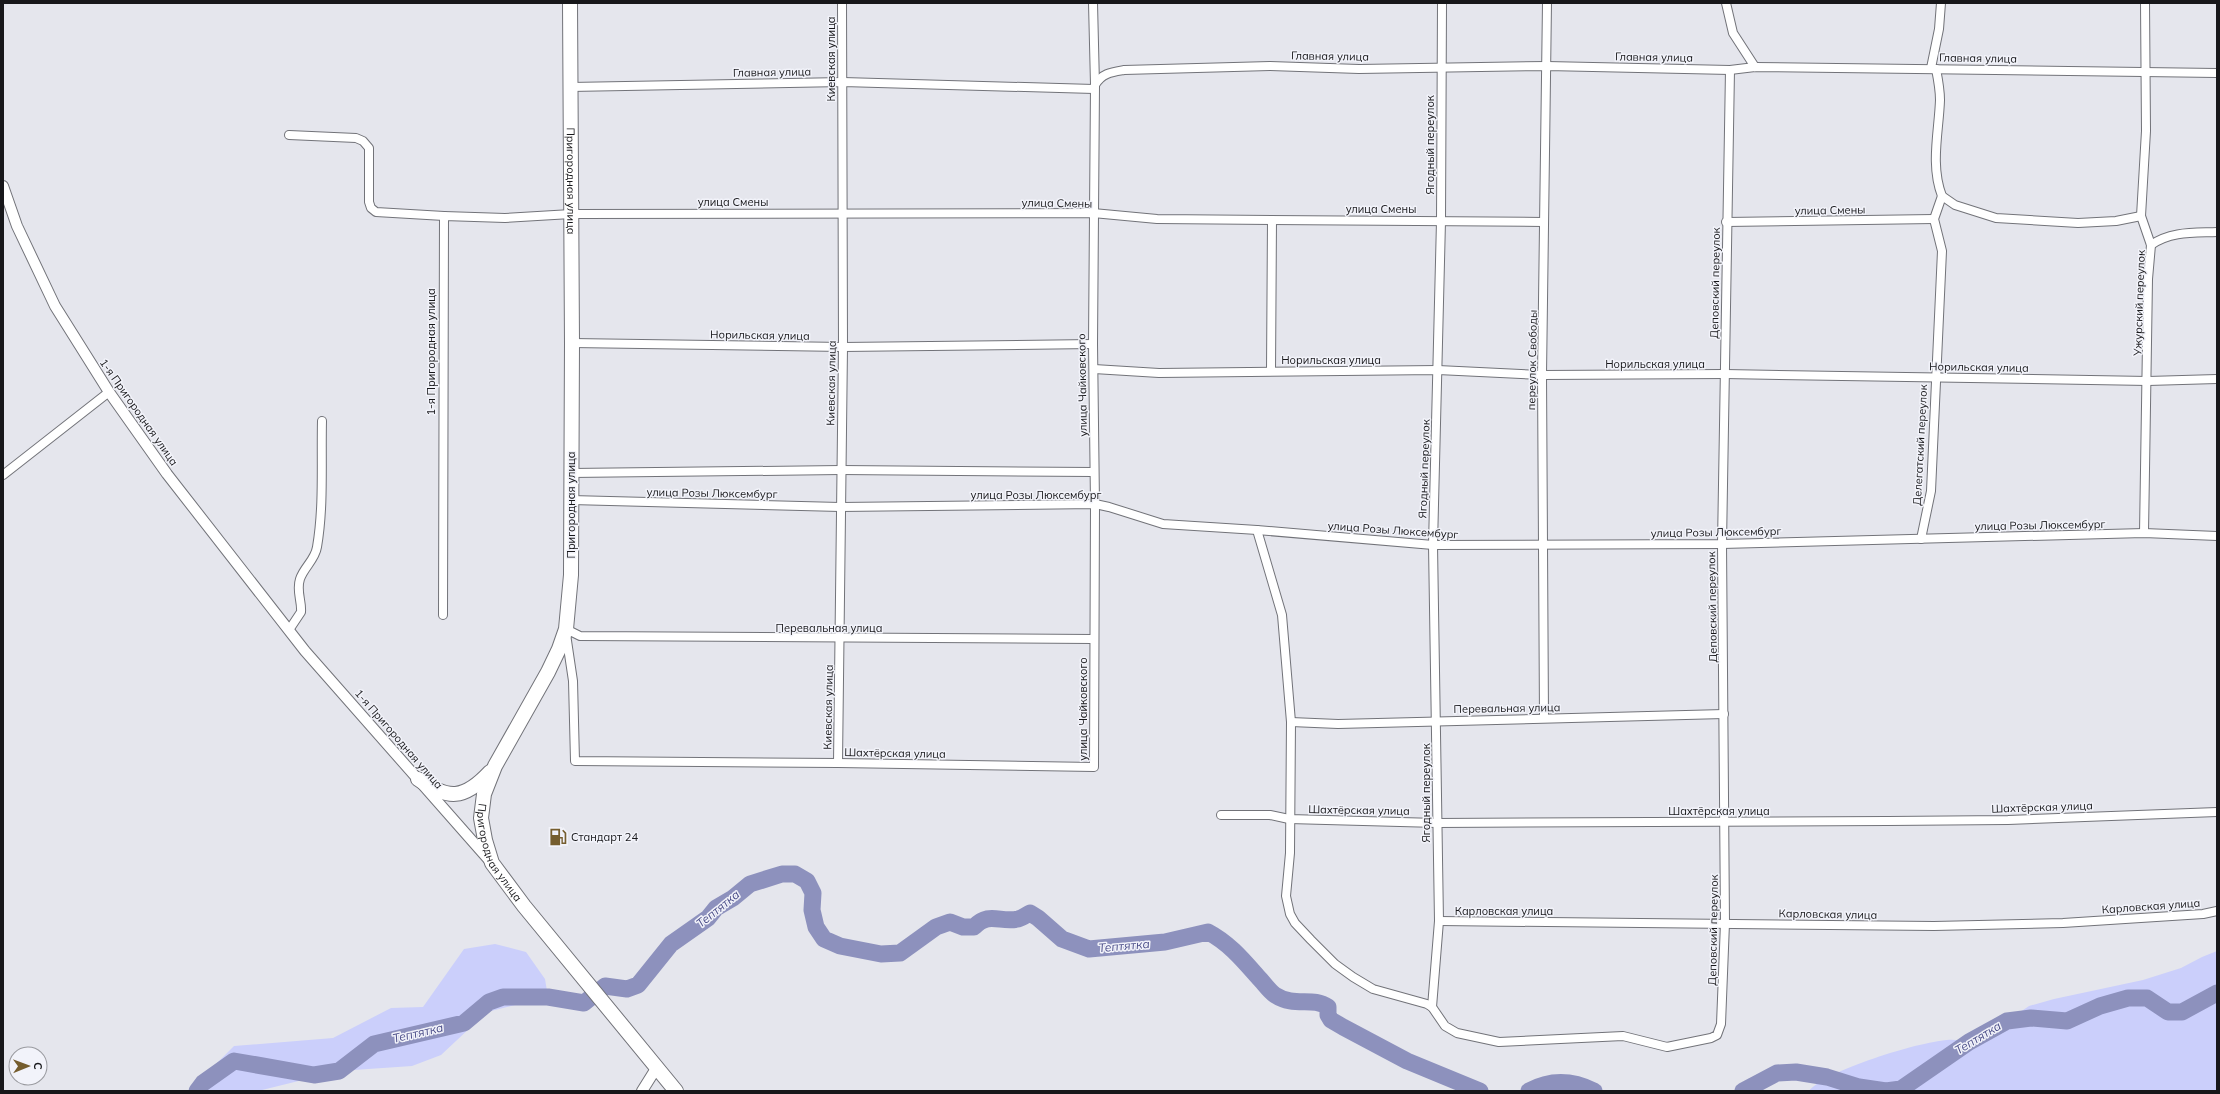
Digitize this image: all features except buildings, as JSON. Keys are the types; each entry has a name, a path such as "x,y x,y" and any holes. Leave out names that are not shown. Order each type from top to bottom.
{"highway":[{"name":"Пригородная улица","path":"570,3 572,343 571,575 566,629 548,672 495,766 484,794 481,818 485,840 492,863 524,906 676,1091"},
{"path":"418,779 434,790 447,795 464,793 478,785 495,766"}],"street":[{"name":"Киевская улица","path":"838,763 843,347 842,3"},
{"name":"улица Чайковского","path":"1093,3 1095,87 1093,214 1095,504 1093,639 1094,767"},
{"name":"Ягодный переулок","path":"1432,1007 1439,921 1433,545 1441,220 1440,67 1442,3"},
{"name":"переулок Свободы","path":"1544,718 1542,375 1547,3"},
{"path":"1726,3 1733,33 1755,67"},
{"path":"1941,3 1940,29 1934,69 1940,99 1935,153 1942,196 1955,205 1996,218 2078,223 2116,221 2141,216"},
{"name":"Ужурский переулок","path":"2144,533 2148,381 2148,278 2151,245 2141,216 2146,131 2145,3"},
{"name":"Главная улица","path":"570,87 843,82 1095,87 1099,79 1111,72 1149,69 1270,66 1359,69 1547,66 1730,70 1755,67 2217,72"},
{"name":"Деповский переулок","path":"1432,1007 1445,1026 1457,1033 1499,1042 1623,1036 1667,1047 1711,1038 1717,1035 1722,1024 1725,923 1722,544 1726,222 1730,70"},
{"path":"289,135 356,138 363,141 369,148 369,202 371,208 376,212 505,218 571,214"},
{"name":"1-я Пригородная улица","path":"3,186 17,226 55,306 109,392 167,474 289,630 492,863"},
{"path":"1934,219 1942,196"},
{"name":"улица Смены","path":"571,214 842,212 1093,214 1157,218 1543,222"},
{"name":"1-я Пригородная улица","path":"443,615 444,216"},
{"name":"улица Смены","path":"1726,222 1934,219"},
{"name":"Делегатский переулок","path":"1921,539 1930,491 1942,251 1934,219"},
{"path":"1271,371 1272,220"},
{"path":"2151,245 2158,240 2175,234 2217,232"},
{"name":"Норильская улица","path":"572,343 843,347 1093,344"},
{"name":"Норильская улица","path":"1094,369 1159,373 1438,370 1542,375 1725,374 2148,381 2217,379"},
{"path":"3,475 109,392"},
{"path":"289,630 301,612 298,593 300,577 312,560 317,547 320,512 322,421"},
{"path":"571,473 841,470 1094,472"},
{"name":"улица Розы Люксембург","path":"571,500 840,507 1095,504 1163,524 1257,530 1433,545 1544,546 1722,544 2144,533 2217,536"},
{"path":"1257,530 1281,609 1290,722 1290,853 1286,896 1287,906 1295,923 1335,964 1373,989 1432,1007"},
{"name":"Перевальная улица","path":"566,629 580,636 840,639 1093,639"},
{"name":"Шахтёрская улица","path":"566,629 573,681 575,762 838,763 1094,767"},
{"name":"Перевальная улица","path":"1290,722 1322,725 1436,720 1724,714"},
{"name":"Шахтёрская улица","path":"1221,815 1270,814 1289,819 1437,823 2008,820 2217,812"},
{"name":"Карловская улица","path":"1439,921 1934,926 2055,924 2203,914 2217,911"},
{"path":"642,1091 657,1067"}],"shaded area":[{"path":"495,944 526,952 545,979 548,997 487,1012 441,1055 412,1066 339,1071 258,1091 189,1091 234,1046 333,1038 391,1008 423,1007 464,949"},
{"path":"2217,951 2217,1091 1809,1091 1834,1074 1874,1058 1934,1042 1952,1040 1969,1042 1987,1028 2007,1021 2029,1006 2054,999 2143,980 2181,968"}],"waterway":[{"name":"Тептятка","path":"197,1091 203,1083 234,1061 314,1075 339,1071 374,1044 464,1023 489,1002 503,997 548,997 584,1003 605,986 627,989 638,985 671,944 708,918 716,908 733,898 750,884 782,874 795,874 807,881 813,893 812,910 816,927 824,939 840,946 881,954 900,953 936,927 950,922 963,927 974,927 979,922 990,918 1012,920 1018,919 1030,913 1062,939 1089,949 1165,942 1208,932 1223,941 1235,952 1275,995 1289,1001 1316,1002 1322,1004 1328,1007 1328,1015 1331,1020 1343,1027 1407,1061 1480,1091"},
{"name":"Тептятка","path":"1743,1091 1777,1073 1796,1072 1827,1077 1859,1087 1886,1091 1901,1089 1969,1042 2007,1021 2031,1018 2067,1021 2100,1006 2128,998 2147,998 2168,1012 2182,1012 2217,993"},
{"name":"Тептятка","path":"1529,1091 1545,1084 1562,1082 1586,1087 1594,1091"}],"place":[{"name":"Стандарт 24","path":"558,837"}]}
